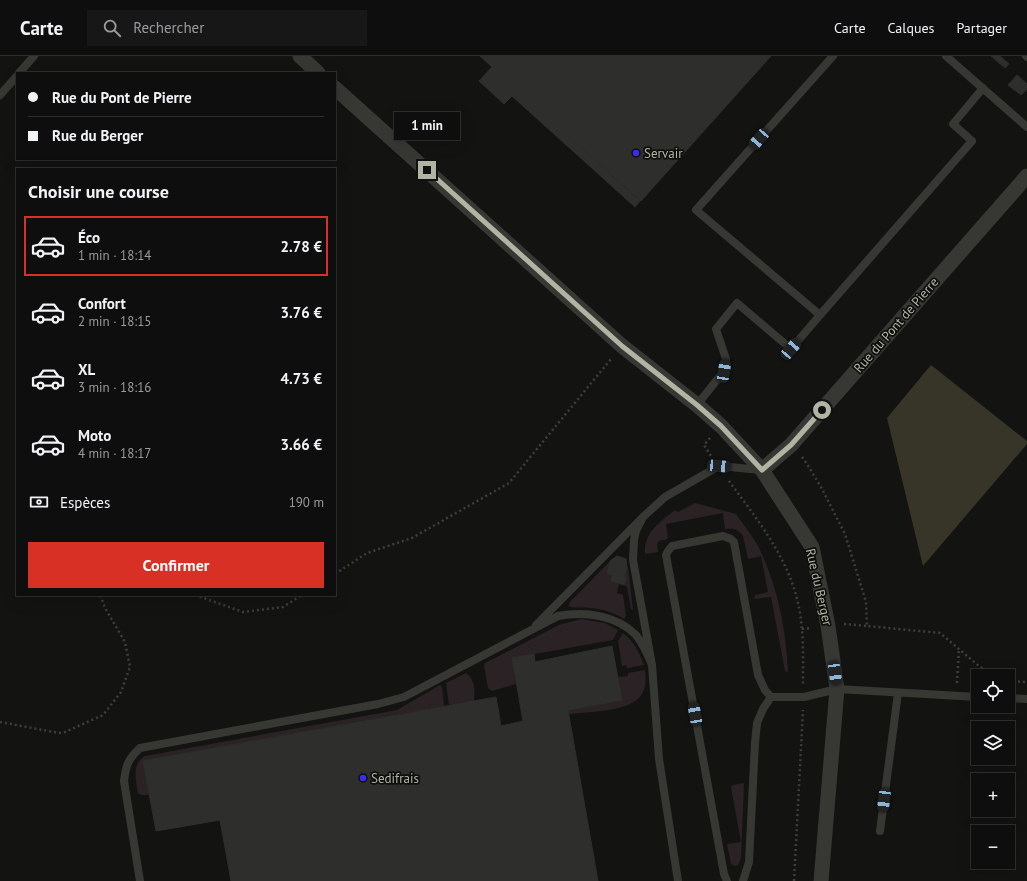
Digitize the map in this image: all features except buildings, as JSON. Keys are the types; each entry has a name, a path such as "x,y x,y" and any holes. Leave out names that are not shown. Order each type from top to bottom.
{"street":[{"path":"300,56 317,72"},
{"name":"Rue du Berger","path":"336,89 622,346 697,405 721,426 762,470 812,548 828,626 837,689 821,881"},
{"name":"Rue du Pont de Pierre","path":"762,470 791,445 1027,176"}],"lane":[{"path":"21,72 34,56"},
{"path":"820,315 696,210 833,56"},
{"path":"946,56 1027,127"},
{"path":"0,95 16,77"},
{"path":"697,405 724,371 726,359 716,329 737,302 791,349 972,141 953,124 983,88"},
{"path":"531,630 665,497 719,466 762,470"},
{"path":"643,518 636,531 633,560 652,665 660,759 678,881"},
{"path":"727,881 724,874 666,555 672,546 723,536 734,542 758,675 764,690 771,697 804,697 837,689 971,697"},
{"path":"140,881 124,780 126,764 133,754 140,748 378,704 404,697 558,616 572,613 607,617 624,626 636,636 644,648 652,665"},
{"path":"880,831 898,692"},
{"path":"743,881 749,862 754,743 757,724 763,709 771,697"},
{"path":"1015,698 1027,699"}],"path":[{"path":"336,573 367,553 412,538 509,483 622,346"},
{"path":"721,426 704,445 772,540 791,582 798,602 802,629 804,697 794,881"},
{"path":"791,445 807,464 845,534 866,602 867,626 940,633 984,669"},
{"path":"0,722 65,732 103,715 108,709 121,692 130,667 125,642 105,608 100,596"},
{"path":"198,596 243,612 283,607 300,596"},
{"path":"956,696 959,649"},
{"path":"1015,681 1027,682"}],"shaded area":[{"path":"931,365 1027,441 1027,444 923,566 887,418"},
{"path":"695,503 736,514 758,545 772,579 780,610 788,672 785,671 771,597 754,599 755,595 768,592 761,556 748,559 743,536 735,530 725,529 723,513 666,524 668,539 659,541 657,544 658,552 645,554 647,540 658,524 675,510 678,512"},
{"path":"611,560 613,575 612,581 619,584 617,593 623,595 626,616 624,619 616,614 603,610 570,607 570,602"},
{"path":"627,567 633,610 631,609 627,587 624,585 626,578 624,577"},
{"path":"581,619 605,623 618,630 613,640 512,658 516,684 492,691 488,688 484,666 485,663 559,625"},
{"path":"623,633 636,647 644,665 627,668 626,665 622,666 618,641"},
{"path":"645,670 646,679 644,688 642,694 637,700 619,708 597,712 569,714 568,710 622,700 618,677 628,676 628,673"},
{"path":"466,673 473,682 474,701 449,705 446,683"},
{"path":"440,685 442,687 444,706 144,761 149,795 141,795 138,793 136,768 141,759 145,756 397,710"},
{"path":"743,783 741,858 738,865 735,866 731,864 727,844 741,842 731,787 733,785"}],"place":[{"name":"Servair","path":"636,153"},
{"name":"Sedifrais","path":"363,778"}],"route":[{"path":"427,170 622,346 697,405 721,426 762,470 791,445 822,410"}]}
